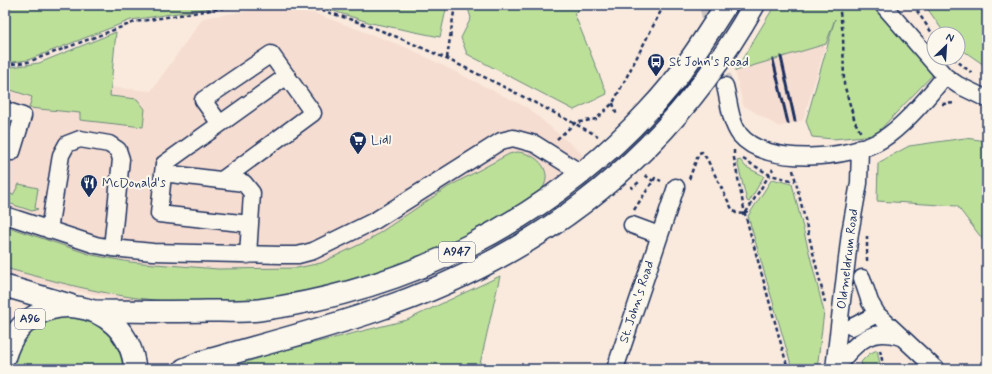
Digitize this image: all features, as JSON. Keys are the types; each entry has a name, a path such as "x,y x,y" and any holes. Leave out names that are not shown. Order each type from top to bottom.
{"main road":[{"name":"A947","path":"95,311 257,310 349,292 389,280 427,266 480,241 535,208 561,190 609,149 650,110 709,33 726,5"},
{"name":"A947","path":"184,369 201,362 377,311 492,263 519,247 576,208 623,171 644,152 714,70 754,5"},
{"name":"A96","path":"5,286 72,306 95,311 111,321 123,334 132,350 135,369"},
{"name":"A96","path":"5,356 8,346 16,332 27,321 41,312 56,307 72,306"}],"street":[{"path":"883,5 945,76 980,96"},
{"path":"220,124 203,100 271,54 313,113 222,180"},
{"path":"250,224 159,214 164,164 287,76"},
{"path":"725,86 736,128 746,141 764,151 773,154 799,156 846,152 864,147 885,138 910,115 945,76"},
{"path":"5,110 23,116 12,152 5,150"},
{"path":"5,216 112,248 153,252 298,255 325,246 376,220 501,141 513,138 525,140 581,173"},
{"path":"49,230 61,155 67,144 80,139 109,144 118,150 121,159 116,221 112,248"},
{"name":"Oldmeldrum Road","path":"835,369 850,233 864,147"},
{"path":"163,173 244,183 252,193 248,255"},
{"name":"St. John's Road","path":"615,369 676,187"},
{"path":"632,225 659,235"},
{"path":"862,278 870,302 877,314 936,369"},
{"path":"852,327 877,314"},
{"path":"835,369 855,346 870,335 894,335 904,339"}],"path":[{"path":"5,65 28,62 136,22 243,5"},
{"path":"287,5 307,7 370,26 447,58 574,124"},
{"path":"447,58 455,5"},
{"path":"544,150 574,124 596,118 613,103 664,5"},
{"path":"840,5 844,34 844,84 864,147"},
{"path":"913,5 927,26"},
{"path":"941,104 955,103 968,105 980,96 979,77 964,66"},
{"path":"736,128 734,158 745,214 788,369"},
{"path":"734,151 747,163 770,175 796,181 826,304"},
{"path":"627,182 632,188 646,175 653,181"},
{"path":"745,214 770,175"},
{"path":"867,229 867,260"}],"shaded area":[{"path":"259,9 314,13 408,48 528,108 587,158 502,222 279,300 130,302 5,274 5,77 151,91 203,18"},
{"path":"826,44 803,120 779,127 743,105 735,71"}],"green space":[{"path":"5,5 231,5 131,20 28,60 5,63"},
{"path":"315,5 447,5 440,37 371,23"},
{"path":"467,5 587,5 574,13 607,94 574,110 467,54 461,38 471,18"},
{"path":"775,5 836,5 837,9 839,5 877,5 926,55 926,66 937,66 939,68 875,135 833,139 812,137 806,121 835,19 826,44 735,71"},
{"path":"925,5 987,5 987,67 966,53 966,26 939,26"},
{"path":"116,32 110,96 137,99 145,109 143,127 80,120 80,113 29,108 32,97 5,88 5,68 39,63"},
{"path":"965,138 987,141 987,245 957,206 877,201 878,163 909,146"},
{"path":"517,152 525,153 538,160 545,171 546,178 544,185 536,196 481,230 438,251 392,269 346,283 298,293 250,300 202,302 154,300 97,291 60,283 5,268 5,226 92,255 130,262 218,269 297,268 321,263 369,240 448,187 509,154"},
{"path":"740,160 746,167 764,176 749,202 747,201 737,161"},
{"path":"772,179 792,184 824,312 817,369 791,369 790,361 748,216"},
{"path":"19,184 38,188 35,208 38,209 32,211 5,202 5,191 13,195"},
{"path":"500,276 480,364 476,369 226,369 273,353 407,320"},
{"path":"77,317 96,324 110,335 118,349 124,369 13,369 17,353 26,337 32,330 46,320"},
{"path":"877,350 881,369 863,369 861,362 869,354"}],"tunnel":[{"path":"707,5 725,86"}],"railway":[{"path":"781,57 795,121"},
{"path":"773,60 788,123"}],"place":[{"name":"St John's Road","path":"656,77"},
{"name":"Lidl","path":"358,155"},
{"name":"McDonald's","path":"89,198"}]}
